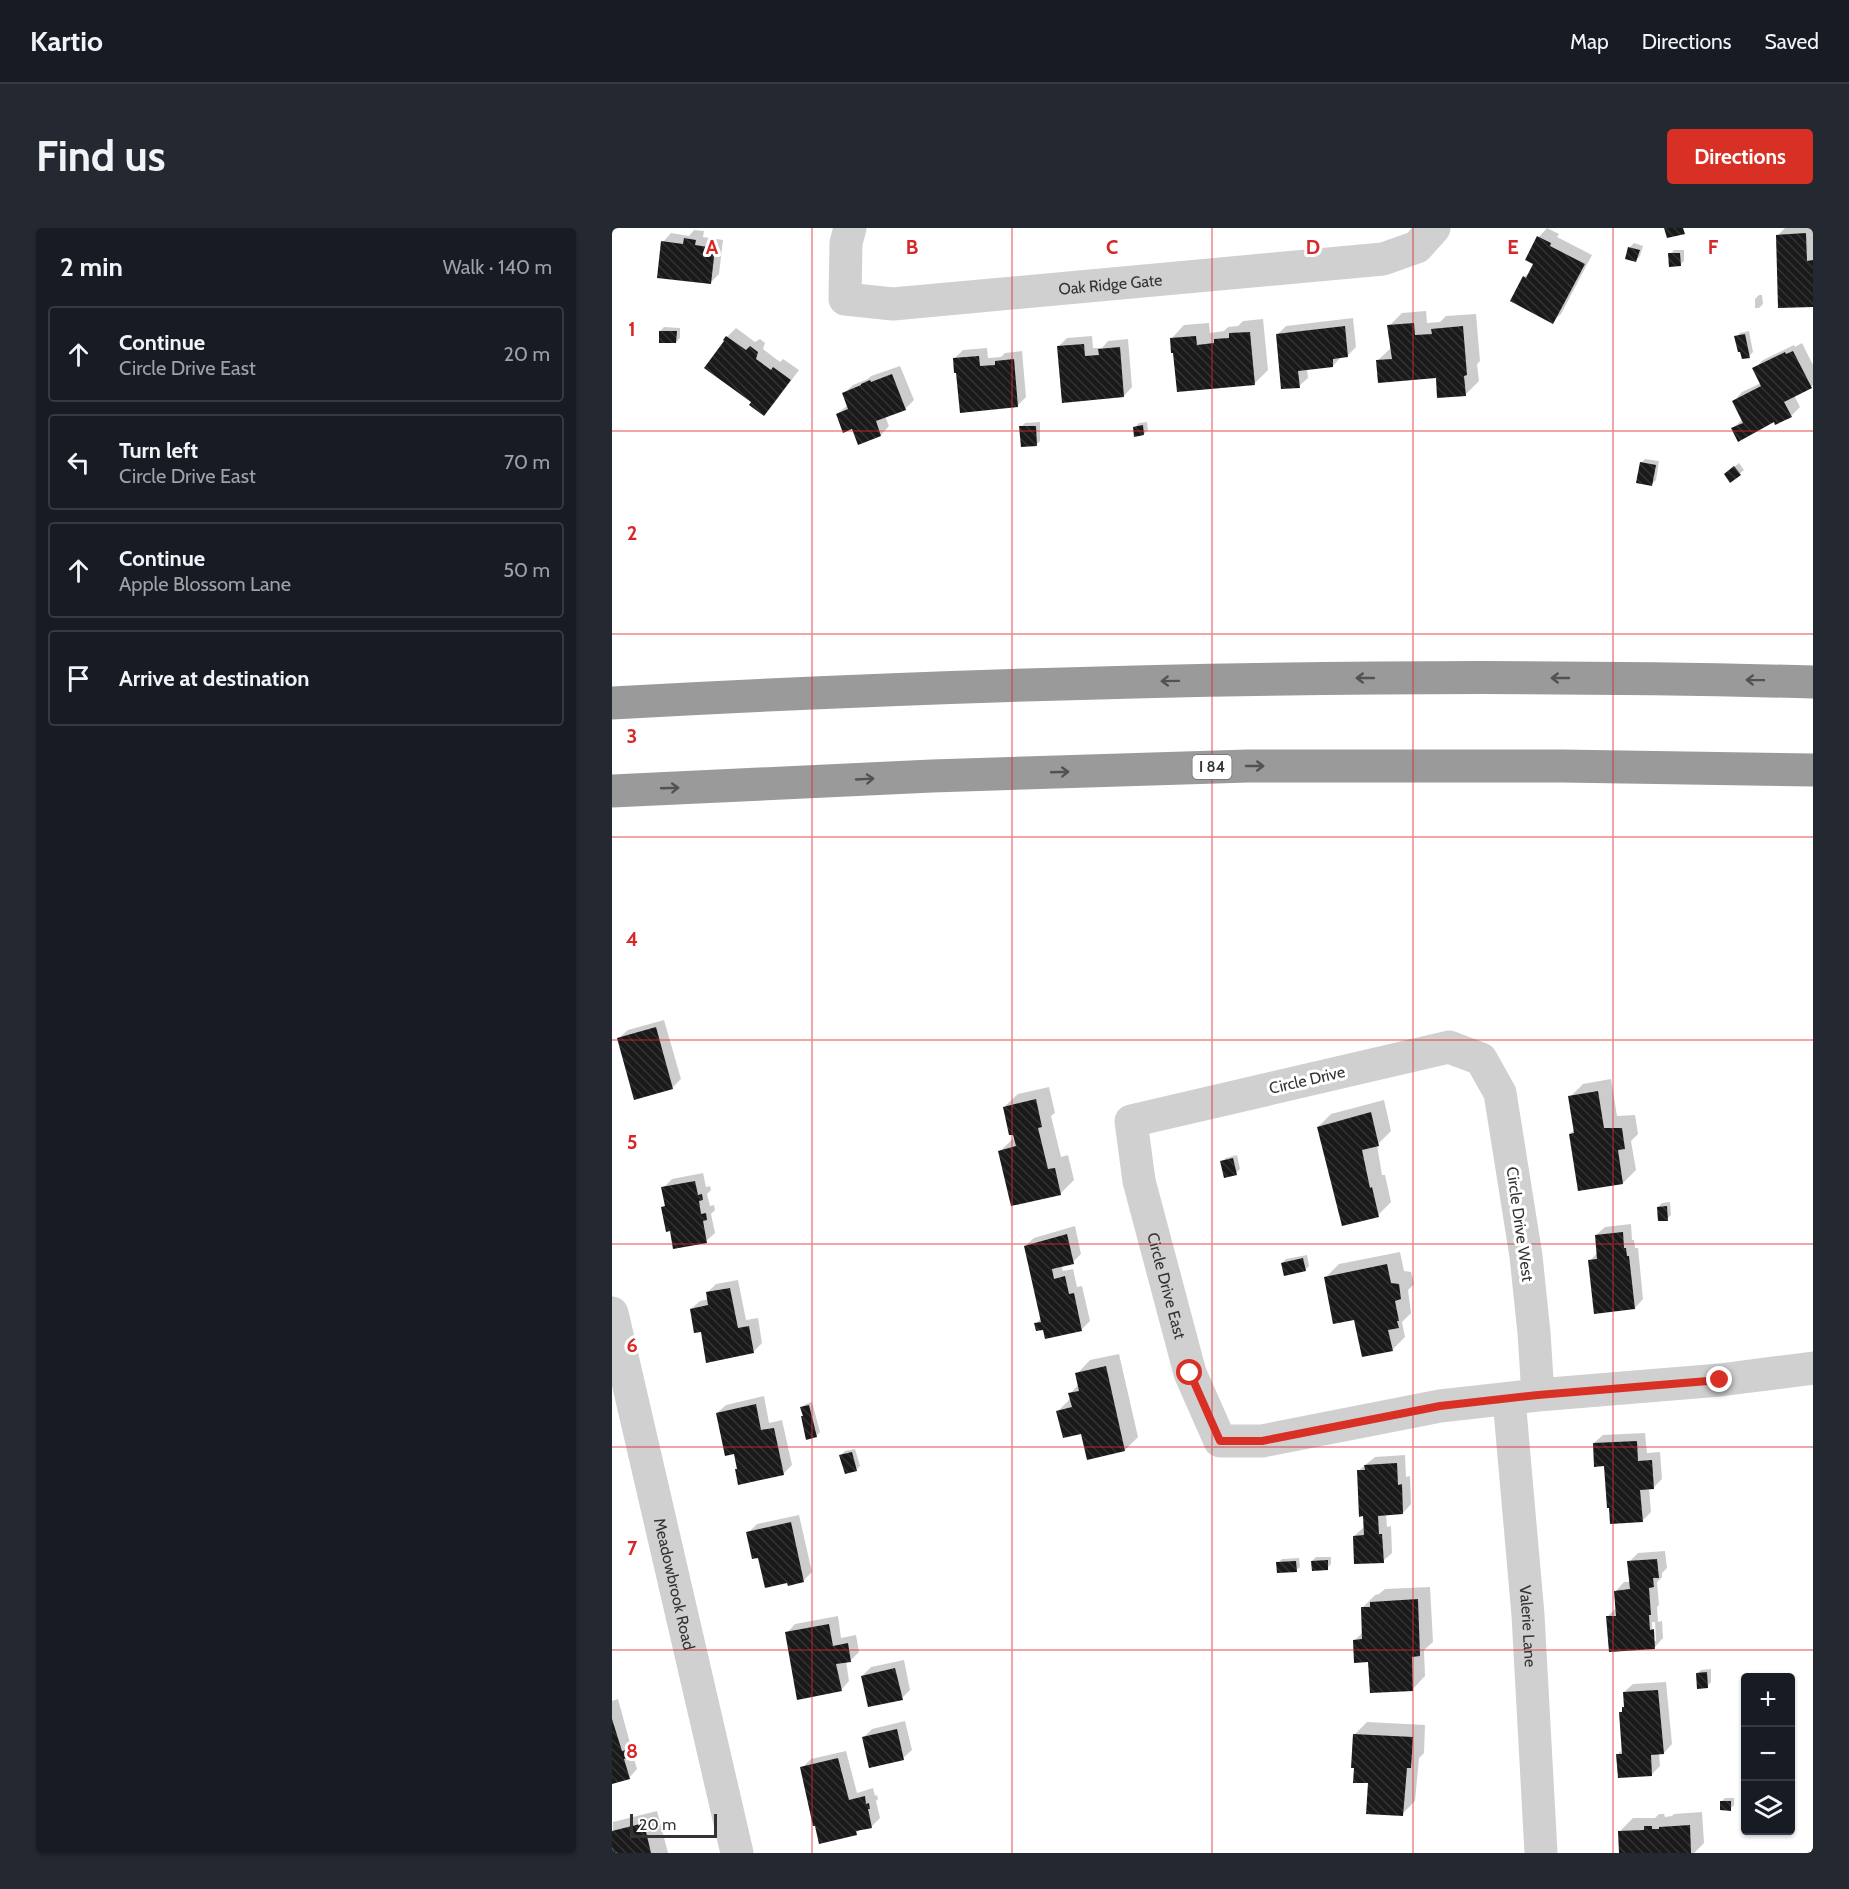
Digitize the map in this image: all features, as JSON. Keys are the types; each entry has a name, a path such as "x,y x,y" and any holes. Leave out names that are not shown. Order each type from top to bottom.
{"highway":[{"path":"612,703 928,688 1235,679 1562,678 1813,682"},
{"name":"I 84","path":"612,791 943,775 1248,766 1562,766 1813,770"}],"street":[{"name":"Oak Ridge Gate","path":"850,228 846,243 845,299 893,304 1383,259 1417,247 1434,228"},
{"name":"Circle Drive","path":"1131,1121 1449,1047 1481,1059"},
{"name":"Circle Drive West","path":"1481,1059 1500,1093 1526,1256 1534,1333 1523,1397"},
{"name":"Circle Drive East","path":"1131,1121 1139,1181 1190,1373 1220,1441 1262,1441 1440,1406 1523,1397"},
{"name":"Meadowbrook Road","path":"612,1312 737,1853"},
{"path":"1523,1397 1720,1380 1813,1368"},
{"name":"Valerie Lane","path":"1523,1397 1528,1615 1541,1853"}],"building":[{"path":"1664,228 1683,228 1685,234 1667,238"},
{"path":"1806,233 1807,261 1813,260 1813,307 1778,308 1776,235"},
{"path":"1537,236 1551,243 1550,246 1585,264 1553,324 1510,301 1523,276 1526,278 1533,264 1525,260"},
{"path":"684,238 696,240 695,245 715,248 711,284 657,278 661,241 683,244"},
{"path":"1628,247 1640,250 1636,262 1625,259"},
{"path":"1668,253 1680,253 1681,266 1669,267"},
{"path":"1414,323 1415,335 1432,334 1431,329 1463,326 1467,375 1464,376 1466,396 1437,398 1436,378 1378,383 1376,360 1392,359 1387,325"},
{"path":"1345,326 1348,357 1333,359 1333,367 1298,371 1300,388 1281,389 1276,334"},
{"path":"659,331 677,331 676,343 659,343"},
{"path":"1250,332 1255,385 1177,392 1170,338 1196,336 1197,345 1214,343 1214,339 1229,338 1229,333"},
{"path":"1745,334 1750,358 1742,359 1734,336"},
{"path":"726,336 746,350 750,346 758,352 756,359 771,370 773,367 791,380 764,416 749,405 751,402 704,368"},
{"path":"1084,344 1085,356 1099,355 1098,349 1120,347 1124,397 1062,403 1057,346"},
{"path":"1793,351 1812,388 1784,402 1792,417 1775,425 1774,422 1738,442 1731,428 1743,423 1732,401 1761,386 1752,368 1785,352 1786,354"},
{"path":"979,356 980,366 995,365 995,361 1014,359 1018,407 960,413 953,358"},
{"path":"892,374 906,410 876,421 881,436 858,445 852,429 843,433 836,414 848,409 842,393 870,380 871,382"},
{"path":"1143,425 1144,435 1134,437 1133,427"},
{"path":"1019,426 1036,426 1037,446 1021,447"},
{"path":"1640,462 1656,465 1652,486 1636,483"},
{"path":"1734,466 1741,475 1730,483 1724,474"},
{"path":"656,1027 673,1089 634,1100 617,1038"},
{"path":"1598,1091 1604,1128 1622,1128 1625,1149 1618,1150 1623,1184 1578,1191 1569,1134 1574,1133 1568,1096"},
{"path":"1036,1099 1042,1127 1038,1128 1048,1169 1055,1168 1061,1195 1011,1206 998,1151 1016,1146 1013,1135 1009,1135 1003,1107"},
{"path":"1371,1112 1379,1146 1362,1150 1379,1217 1342,1226 1317,1127"},
{"path":"1233,1158 1237,1175 1224,1178 1220,1161"},
{"path":"695,1181 698,1195 702,1194 703,1200 699,1201 701,1214 706,1213 707,1220 703,1221 707,1243 673,1249 670,1231 666,1232 661,1207 665,1206 661,1187"},
{"path":"1667,1206 1668,1221 1658,1221 1657,1207"},
{"path":"1623,1232 1624,1248 1629,1256 1635,1309 1594,1314 1588,1260 1597,1259 1595,1235"},
{"path":"1067,1234 1074,1264 1052,1269 1054,1279 1065,1276 1069,1294 1074,1293 1082,1331 1045,1339 1043,1330 1036,1331 1034,1323 1041,1322 1024,1246"},
{"path":"1303,1258 1306,1271 1284,1276 1281,1263"},
{"path":"1387,1264 1391,1283 1399,1284 1401,1299 1395,1301 1399,1328 1388,1330 1393,1351 1362,1357 1354,1320 1333,1324 1324,1277"},
{"path":"730,1288 738,1328 749,1326 754,1353 706,1363 701,1332 694,1333 690,1309 708,1305 706,1292"},
{"path":"1106,1366 1125,1451 1087,1460 1081,1434 1063,1438 1056,1411 1072,1407 1068,1393 1079,1391 1075,1373"},
{"path":"756,1404 761,1430 774,1428 784,1475 738,1485 734,1454 725,1456 716,1413"},
{"path":"809,1405 817,1437 806,1440 800,1407"},
{"path":"1637,1441 1638,1461 1652,1460 1654,1489 1640,1490 1643,1522 1610,1524 1604,1466 1594,1467 1593,1443"},
{"path":"852,1452 857,1471 845,1474 839,1455"},
{"path":"1397,1463 1398,1485 1402,1484 1403,1514 1378,1516 1384,1563 1354,1564 1353,1536 1364,1535 1363,1516 1359,1517 1357,1470 1365,1470 1364,1465"},
{"path":"791,1522 804,1582 765,1588 758,1558 752,1559 746,1532"},
{"path":"1657,1559 1659,1578 1653,1578 1654,1587 1649,1588 1650,1630 1654,1629 1655,1649 1609,1652 1606,1616 1616,1616 1614,1591 1630,1589 1627,1561"},
{"path":"1328,1560 1328,1570 1312,1571 1311,1561"},
{"path":"1296,1561 1297,1572 1277,1573 1276,1562"},
{"path":"1418,1599 1420,1656 1412,1657 1413,1691 1370,1693 1368,1662 1354,1663 1353,1640 1362,1639 1361,1607 1370,1607 1370,1602"},
{"path":"829,1624 833,1646 848,1643 851,1662 836,1664 842,1691 797,1700 785,1632"},
{"path":"895,1668 903,1700 868,1707 861,1676"},
{"path":"1707,1672 1708,1688 1697,1689 1696,1673"},
{"path":"1658,1690 1664,1754 1651,1755 1652,1776 1618,1778 1616,1754 1622,1754 1619,1712 1622,1712 1622,1707 1624,1707 1623,1692"},
{"path":"612,1719 622,1751 627,1750 629,1757 624,1759 630,1779 612,1784"},
{"path":"897,1729 904,1760 869,1768 862,1737"},
{"path":"1353,1734 1413,1737 1411,1768 1407,1768 1403,1816 1366,1814 1368,1783 1353,1783 1354,1768 1351,1768"},
{"path":"838,1758 849,1800 865,1796 866,1804 869,1803 872,1828 856,1831 857,1835 819,1844 800,1767"},
{"path":"1720,1801 1731,1801 1731,1811 1720,1810"},
{"path":"644,1823 651,1853 612,1853 612,1831"},
{"path":"1690,1825 1691,1853 1619,1853 1618,1831 1644,1830 1644,1826 1659,1829 1659,1827"}],"route":[{"path":"1190,1373 1220,1441 1262,1441 1440,1406 1538,1395 1720,1380"}]}
